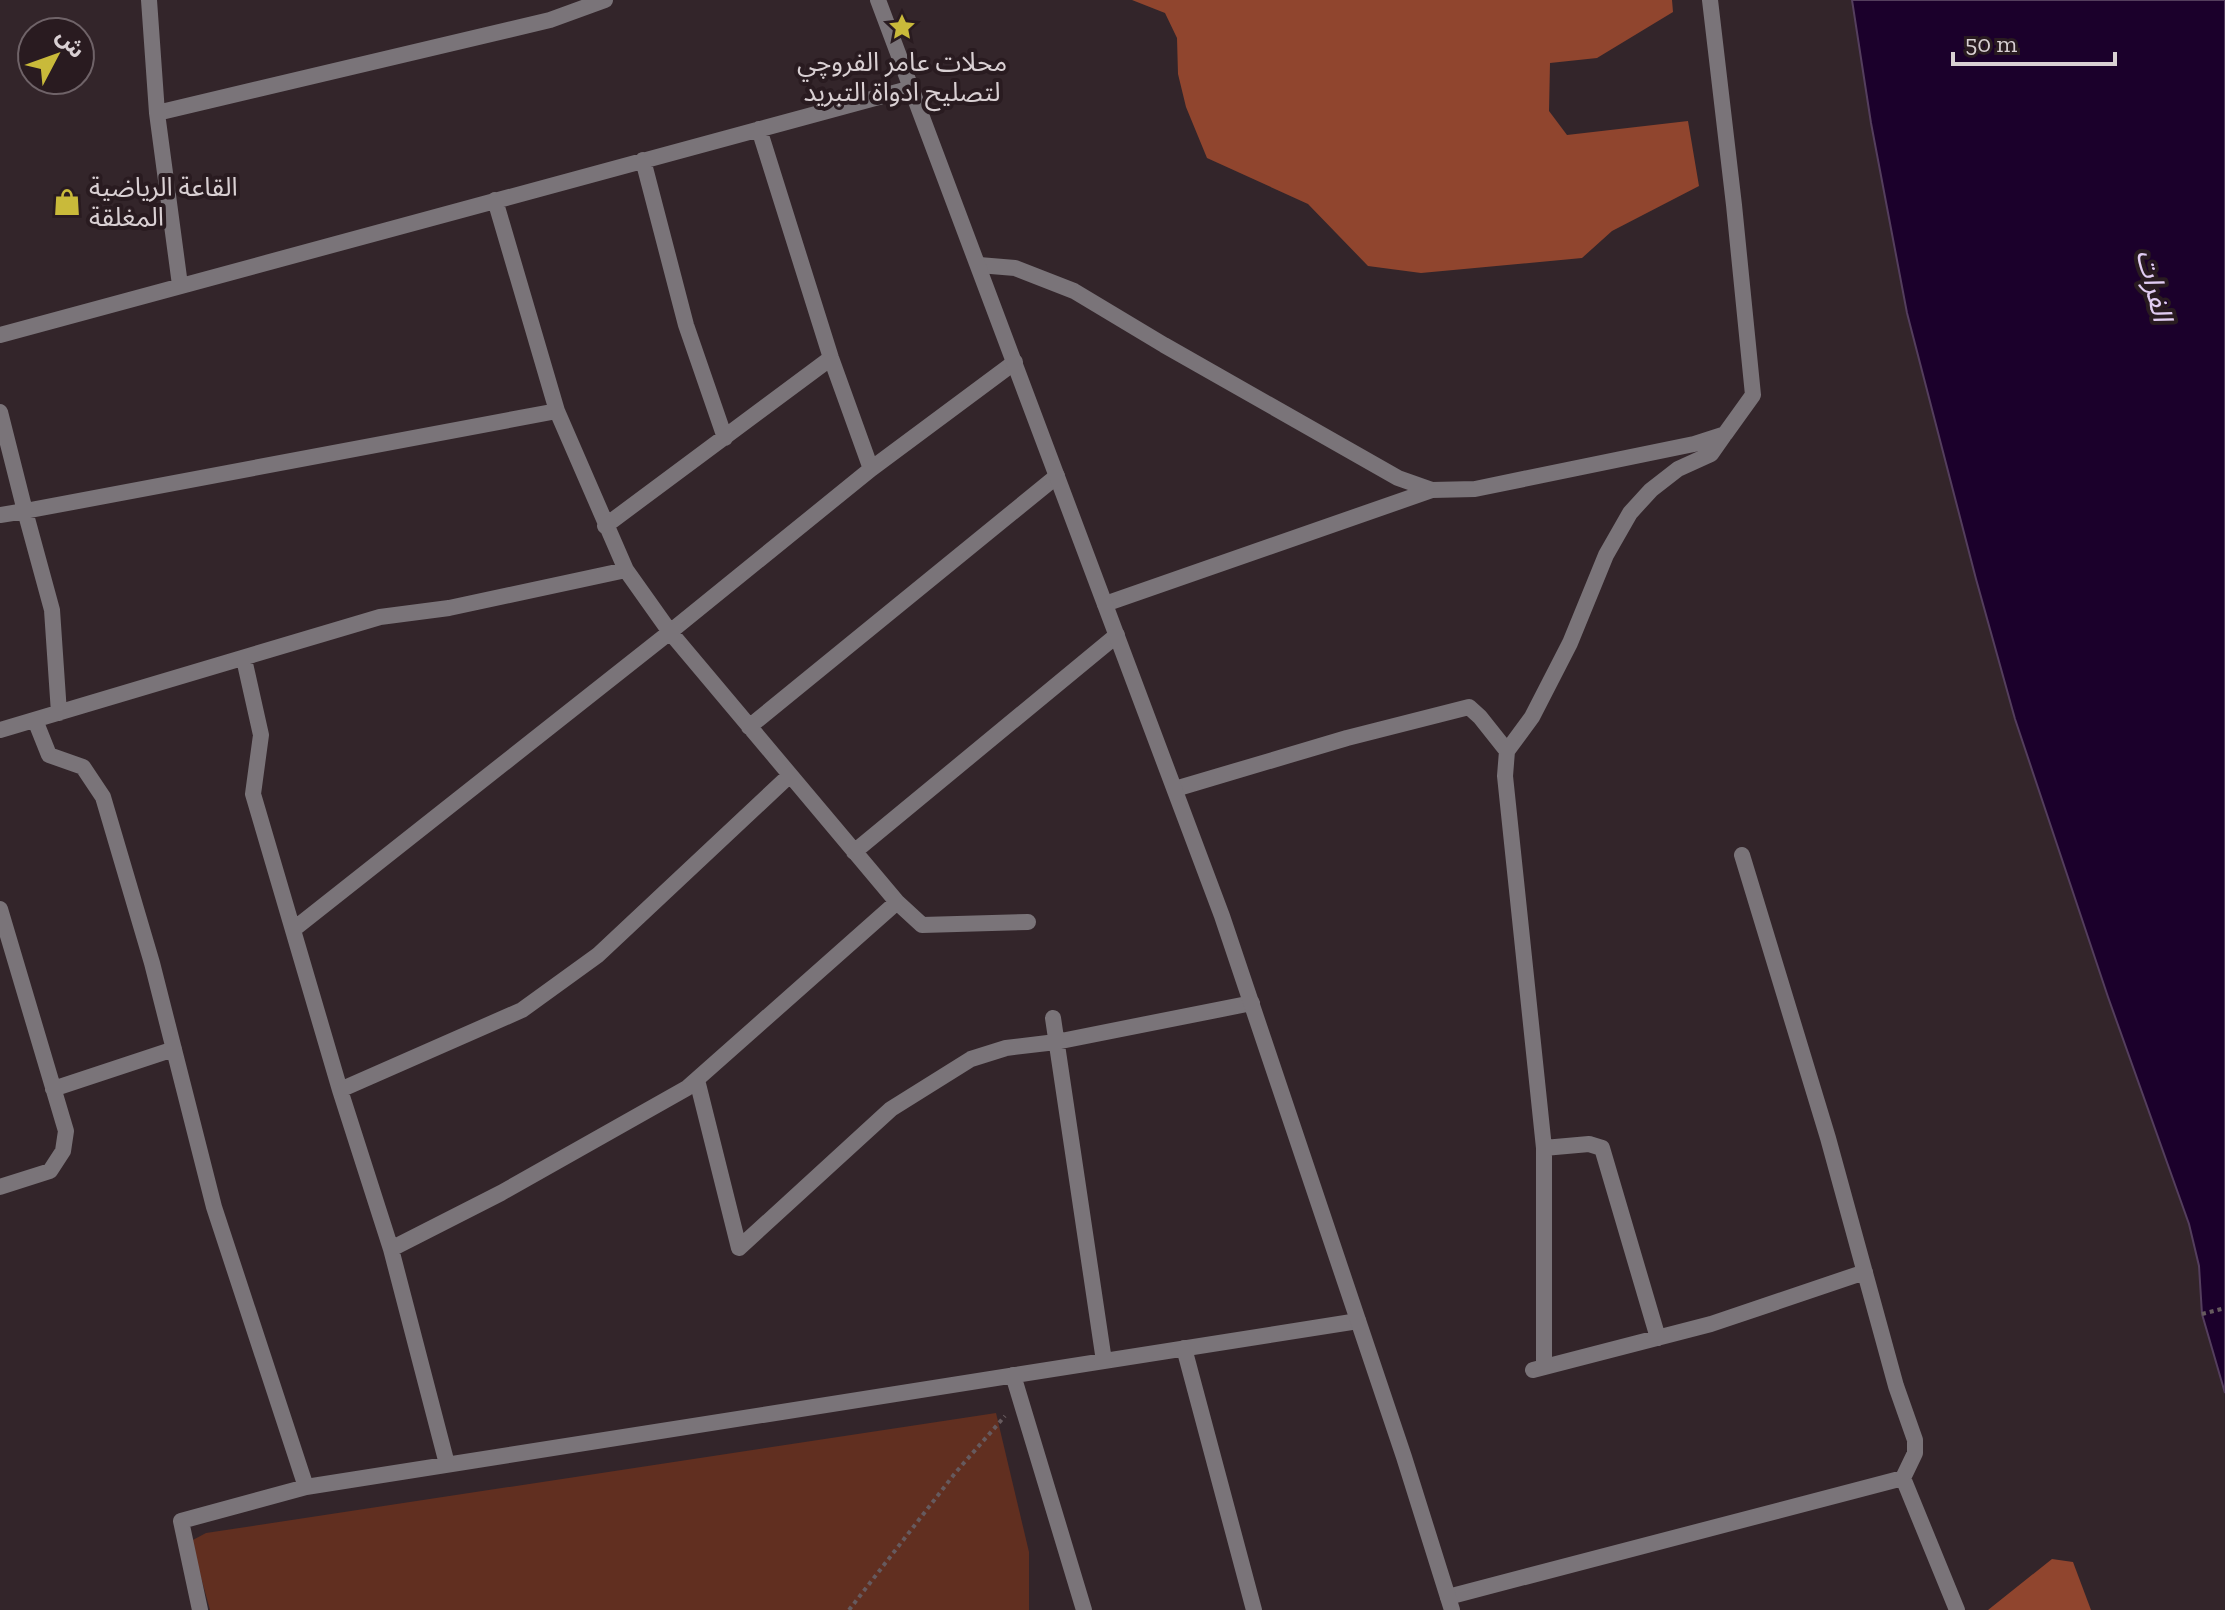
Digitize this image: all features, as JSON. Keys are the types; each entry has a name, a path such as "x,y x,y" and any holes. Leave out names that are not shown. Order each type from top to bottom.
{"street":[{"path":"149,0 157,113 180,285"},
{"path":"157,113 550,20 605,0"},
{"path":"878,0 1175,789 1252,1003 1450,1604 1903,1478"},
{"path":"1710,0 1753,395 1711,454 1678,469 1651,490 1630,513 1606,555 1570,643 1539,705 1507,751 1505,776 1544,1148 1539,1368 1711,1324 1865,1272"},
{"path":"0,335 912,88"},
{"path":"759,129 831,358 871,469"},
{"path":"643,160 686,325 725,438"},
{"path":"495,200 557,411 626,570 670,632 897,902 922,925 1028,922"},
{"path":"979,265 1015,268 1074,291 1398,478 1432,490"},
{"path":"605,526 831,358"},
{"path":"294,929 871,469 1015,362"},
{"path":"0,515 557,411"},
{"path":"0,412 52,610 59,713"},
{"path":"1105,604 1432,490 1475,489 1694,444 1725,434"},
{"path":"749,727 1057,476"},
{"path":"0,730 380,617 449,608 626,570"},
{"path":"854,852 1117,635"},
{"path":"244,659 261,735 253,794 340,1090 391,1249 447,1464"},
{"path":"1175,789 1347,738 1469,707 1507,751"},
{"path":"35,720 49,755 83,767 103,797 174,1049 214,1207 306,1487"},
{"path":"340,1090 522,1010 598,955 790,775"},
{"path":"1742,855 1896,1386 1915,1440 1915,1453 1903,1478 1957,1610"},
{"path":"391,1249 501,1193 687,1088 897,902"},
{"path":"0,909 66,1131 63,1151 50,1171 0,1187"},
{"path":"697,1080 739,1248 891,1109 971,1059 1006,1048 1056,1042 1252,1003"},
{"path":"1053,1018 1104,1361"},
{"path":"53,1089 174,1049"},
{"path":"1544,1148 1589,1144 1602,1148 1658,1338"},
{"path":"200,1610 181,1521 306,1487 1358,1321"},
{"path":"1184,1348 1254,1610"},
{"path":"1013,1375 1084,1610"}],"path":[{"path":"2202,1314 2225,1308"},
{"path":"849,1610 956,1472 1020,1399"}],"shaded area":[{"path":"1132,0 1672,0 1673,12 1597,58 1550,63 1549,111 1567,135 1688,121 1699,186 1612,231 1582,258 1421,273 1368,266 1308,204 1207,158 1186,107 1178,74 1177,38 1165,13"},
{"path":"996,1413 1029,1552 1029,1610 210,1610 191,1541 206,1533"},
{"path":"2052,1559 2073,1562 2091,1610 1988,1610"}],"water":[{"name":"الفرات","path":"1852,0 2225,0 2225,1393 2202,1314 2199,1266 2189,1224 2108,997 2015,719 1976,579 1907,313 1871,123"}],"place":[{"name":"محلات عامر الفروچي لتصليح ادواة التبريد","path":"902,27"},
{"name":"القاعة الرياضية المغلقة","path":"67,202"}]}
